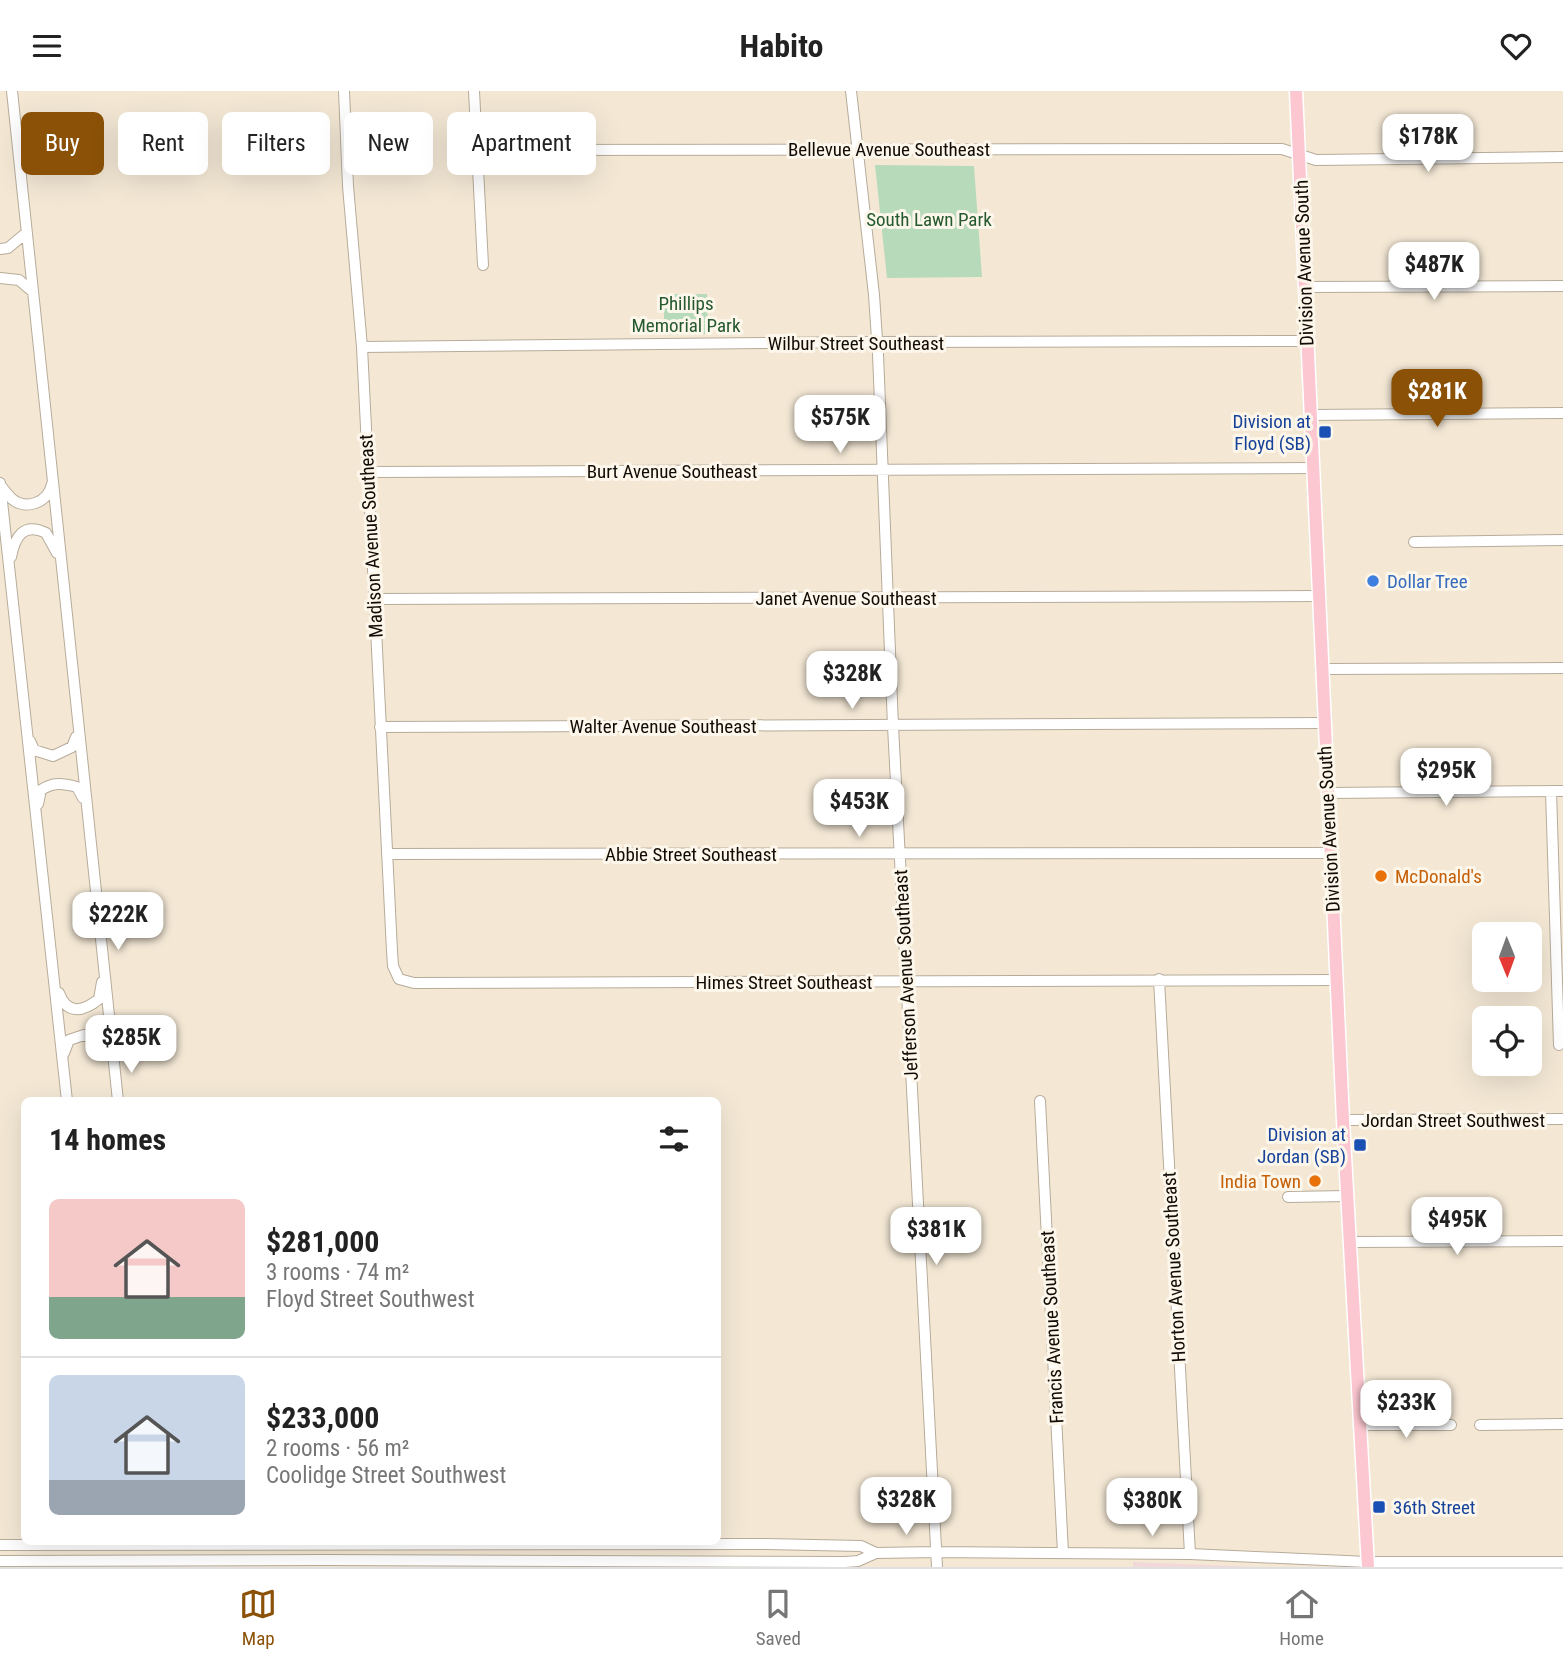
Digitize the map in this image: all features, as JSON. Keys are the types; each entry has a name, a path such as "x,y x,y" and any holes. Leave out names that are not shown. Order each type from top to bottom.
{"main road":[{"name":"Division Avenue South","path":"1296,91 1336,980 1368,1564"}],"street":[{"path":"12,91 118,1097"},
{"name":"Madison Avenue Southeast","path":"344,91 348,186 362,347 393,966 399,979"},
{"path":"474,91 475,112"},
{"name":"Jefferson Avenue Southeast","path":"850,91 877,342 893,726 937,1567"},
{"name":"Bellevue Avenue Southeast","path":"596,150 1282,149 1315,160 1563,157"},
{"path":"479,175 483,265"},
{"path":"0,249 8,248 26,233"},
{"path":"0,278 19,280 33,292"},
{"path":"1305,287 1563,286"},
{"name":"Wilbur Street Southeast","path":"362,347 1307,341"},
{"path":"1310,415 1563,413"},
{"name":"Burt Avenue Southeast","path":"368,472 1312,468"},
{"path":"0,484 13,500 33,504 46,497 53,478"},
{"path":"0,484 67,1097"},
{"path":"9,570 14,540 18,535 34,529 46,533 52,540 61,563"},
{"path":"1414,542 1563,540"},
{"name":"Janet Avenue Southeast","path":"374,599 1319,596"},
{"path":"1322,669 1563,668"},
{"name":"Walter Avenue Southeast","path":"380,727 1324,723"},
{"path":"27,734 34,750 53,756 72,747 78,732"},
{"path":"36,816 41,790 50,784 62,783 77,787 86,802"},
{"path":"1551,791 1559,1045"},
{"path":"1328,793 1563,791"},
{"name":"Abbie Street Southeast","path":"387,854 1331,853"},
{"path":"52,972 62,1003 69,1008 85,1008 99,999 104,967"},
{"name":"Himes Street Southeast","path":"399,979 414,983 1336,980"},
{"name":"Horton Avenue Southeast","path":"1159,979 1190,1554"},
{"path":"62,1058 69,1040 84,1035 105,1040 113,1052"},
{"name":"Francis Avenue Southeast","path":"1040,1101 1063,1553"},
{"name":"Jordan Street Southwest","path":"1343,1120 1563,1119"},
{"path":"1288,1197 1348,1196"},
{"path":"1351,1242 1563,1241"},
{"path":"1480,1425 1563,1424"},
{"path":"1360,1425 1451,1425"},
{"path":"721,1543 833,1544 861,1546 876,1553"},
{"path":"0,1545 21,1544"},
{"path":"112,1545 114,1563"},
{"path":"163,1545 165,1564"},
{"path":"551,1545 551,1561"},
{"path":"0,1561 165,1564 209,1561 845,1562 858,1561 876,1553 936,1552 1190,1554 1368,1564 1563,1562"},
{"path":"65,1561 77,1567"},
{"path":"199,1567 209,1561"}],"shaded area":[{"path":"1133,1562 1257,1567 1133,1567"}],"green space":[{"name":"South Lawn Park","path":"875,165 974,166 982,277 887,278"},
{"name":"Phillips Memorial Park","path":"664,294 707,294 708,334 664,335"}],"place":[{"name":"Division at Floyd (SB)","path":"1325,432"},
{"name":"Dollar Tree","path":"1373,581"},
{"name":"McDonald's","path":"1381,876"},
{"name":"Division at Jordan (SB)","path":"1360,1145"},
{"name":"India Town","path":"1315,1181"},
{"name":"36th Street","path":"1379,1507"}]}
